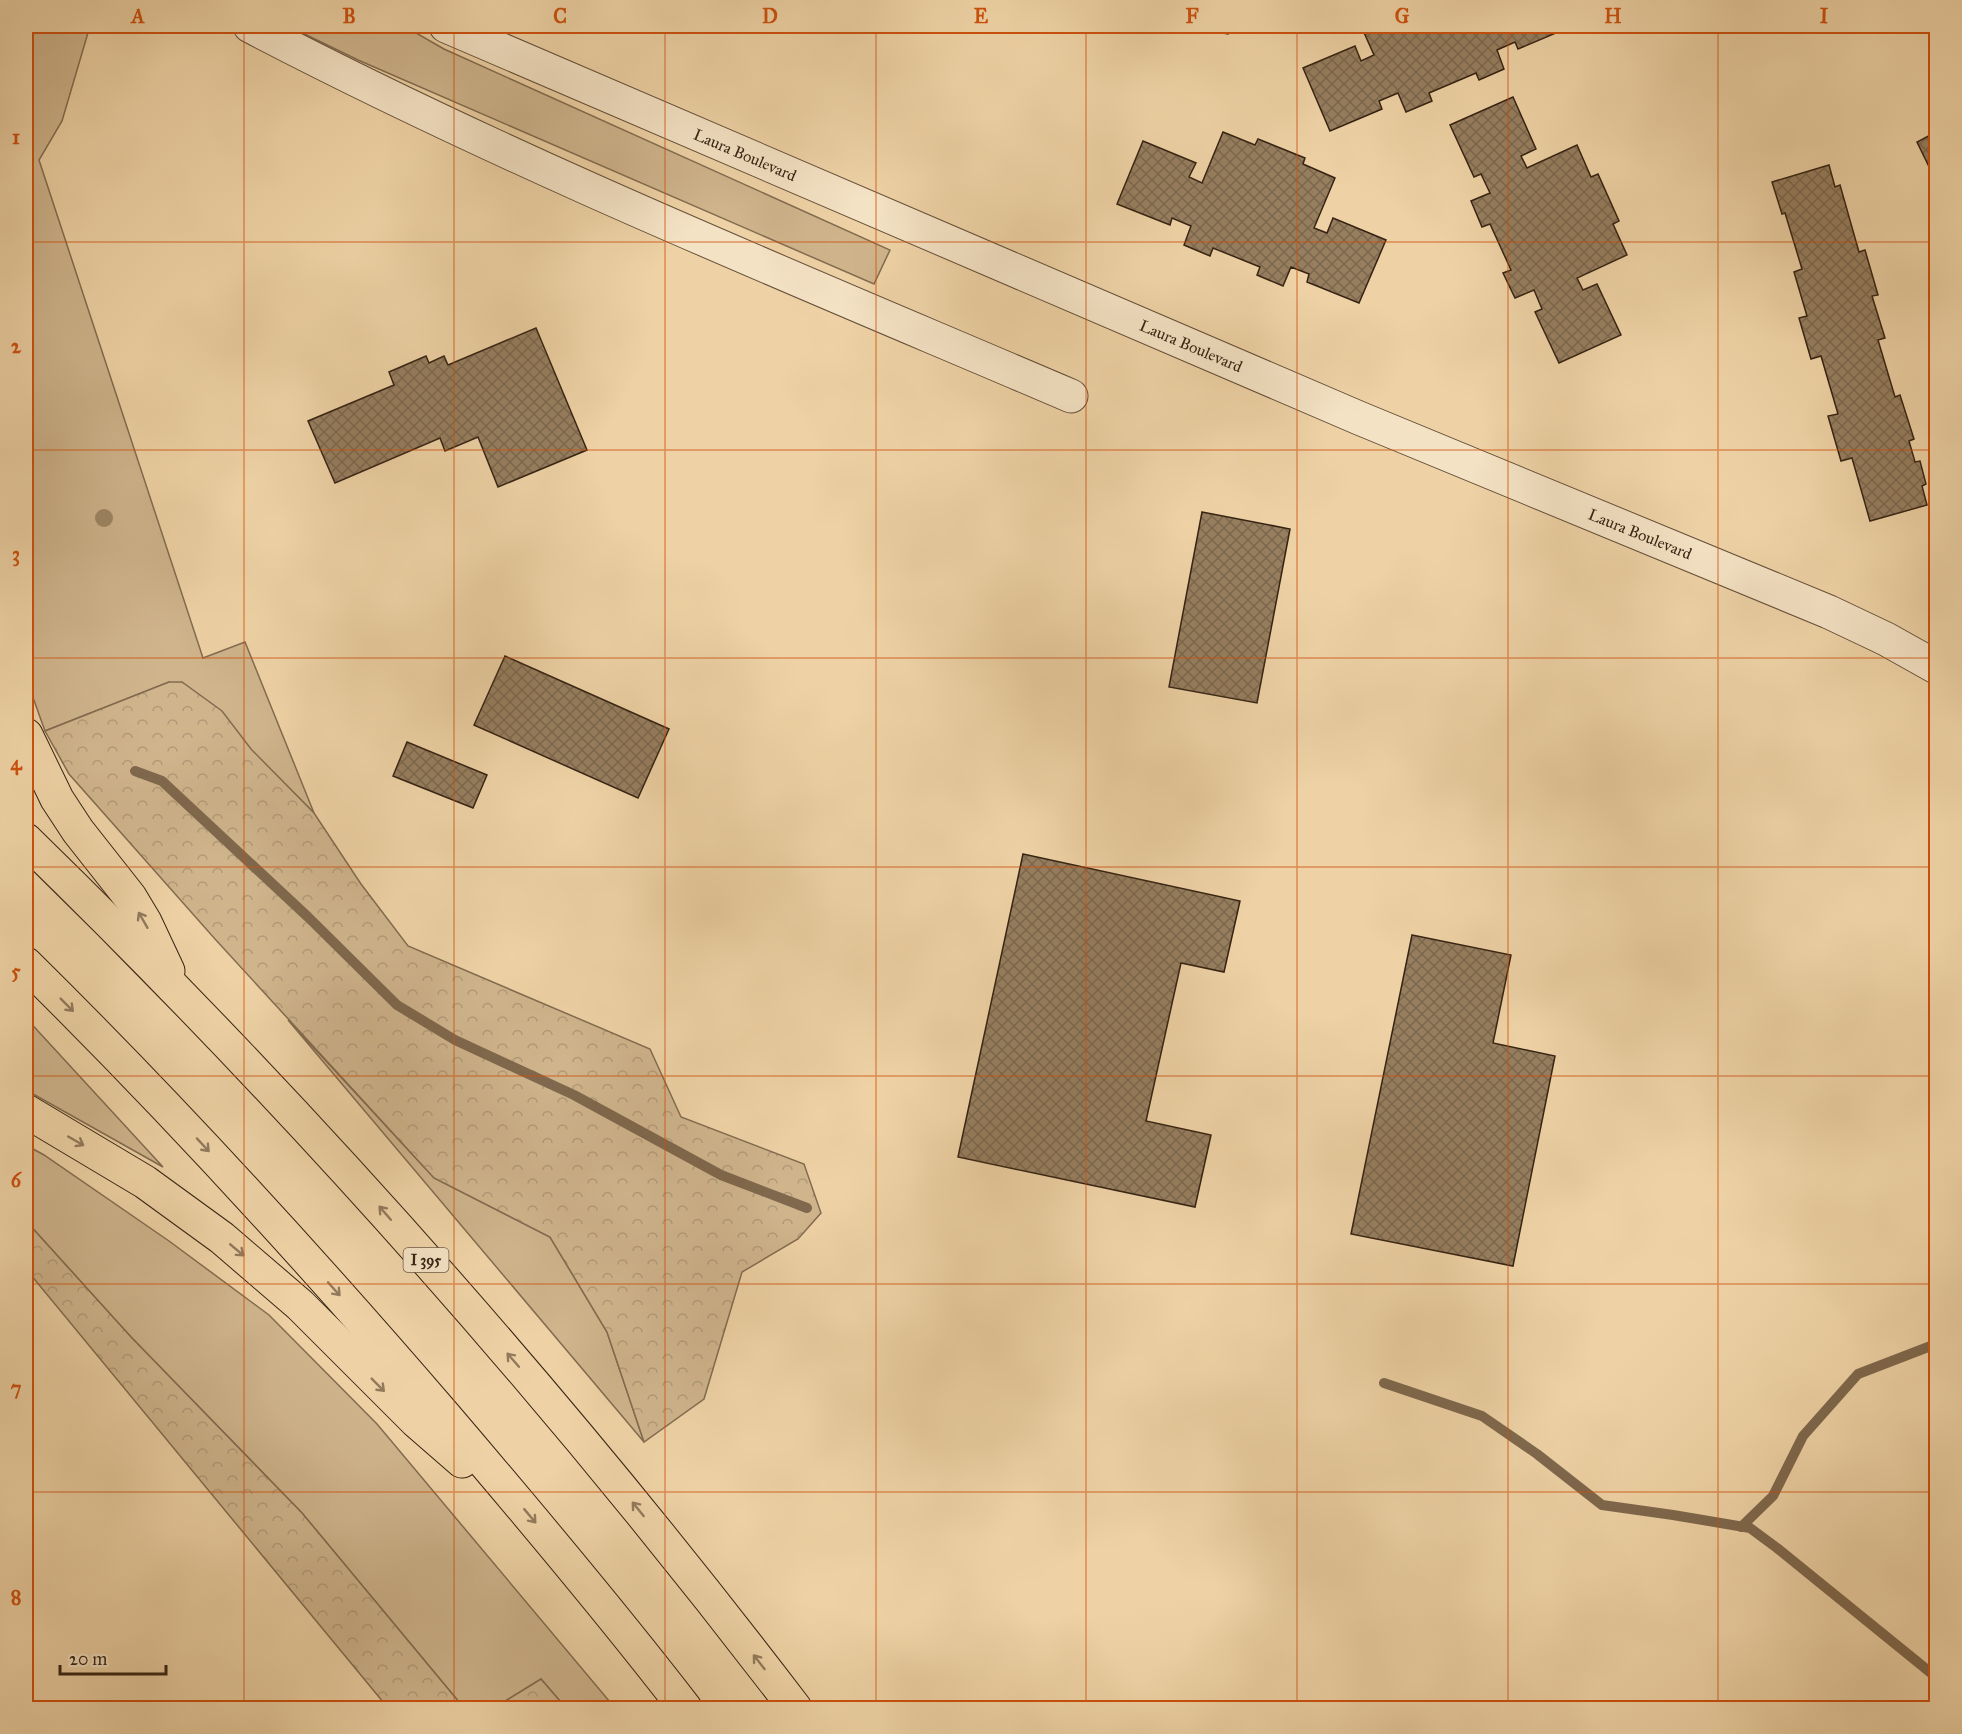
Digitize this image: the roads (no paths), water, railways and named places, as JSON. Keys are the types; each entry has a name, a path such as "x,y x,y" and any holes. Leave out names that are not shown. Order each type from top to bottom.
{"highway":[{"path":"26,735 63,809 130,897 145,922 177,992"},
{"name":"I 395","path":"26,840 177,992 354,1179 489,1331 680,1561 795,1708"},
{"path":"26,964 259,1205 356,1313 608,1611 685,1708"},
{"path":"26,1112 152,1186 222,1238 306,1311 432,1436 472,1469 508,1491"}],"street":[{"path":"250,26 307,56 553,173 1071,396"},
{"name":"Laura Boulevard","path":"446,26 1359,418 1829,612 1886,639 1936,667"}],"waterway":[{"path":"135,771 162,781 308,917 397,1005 455,1040 574,1095 721,1175 807,1208"},
{"path":"1741,1527 1773,1496 1803,1436 1858,1374 1936,1344"},
{"path":"1384,1383 1482,1416 1537,1454 1602,1505 1750,1528 1936,1677"}]}
